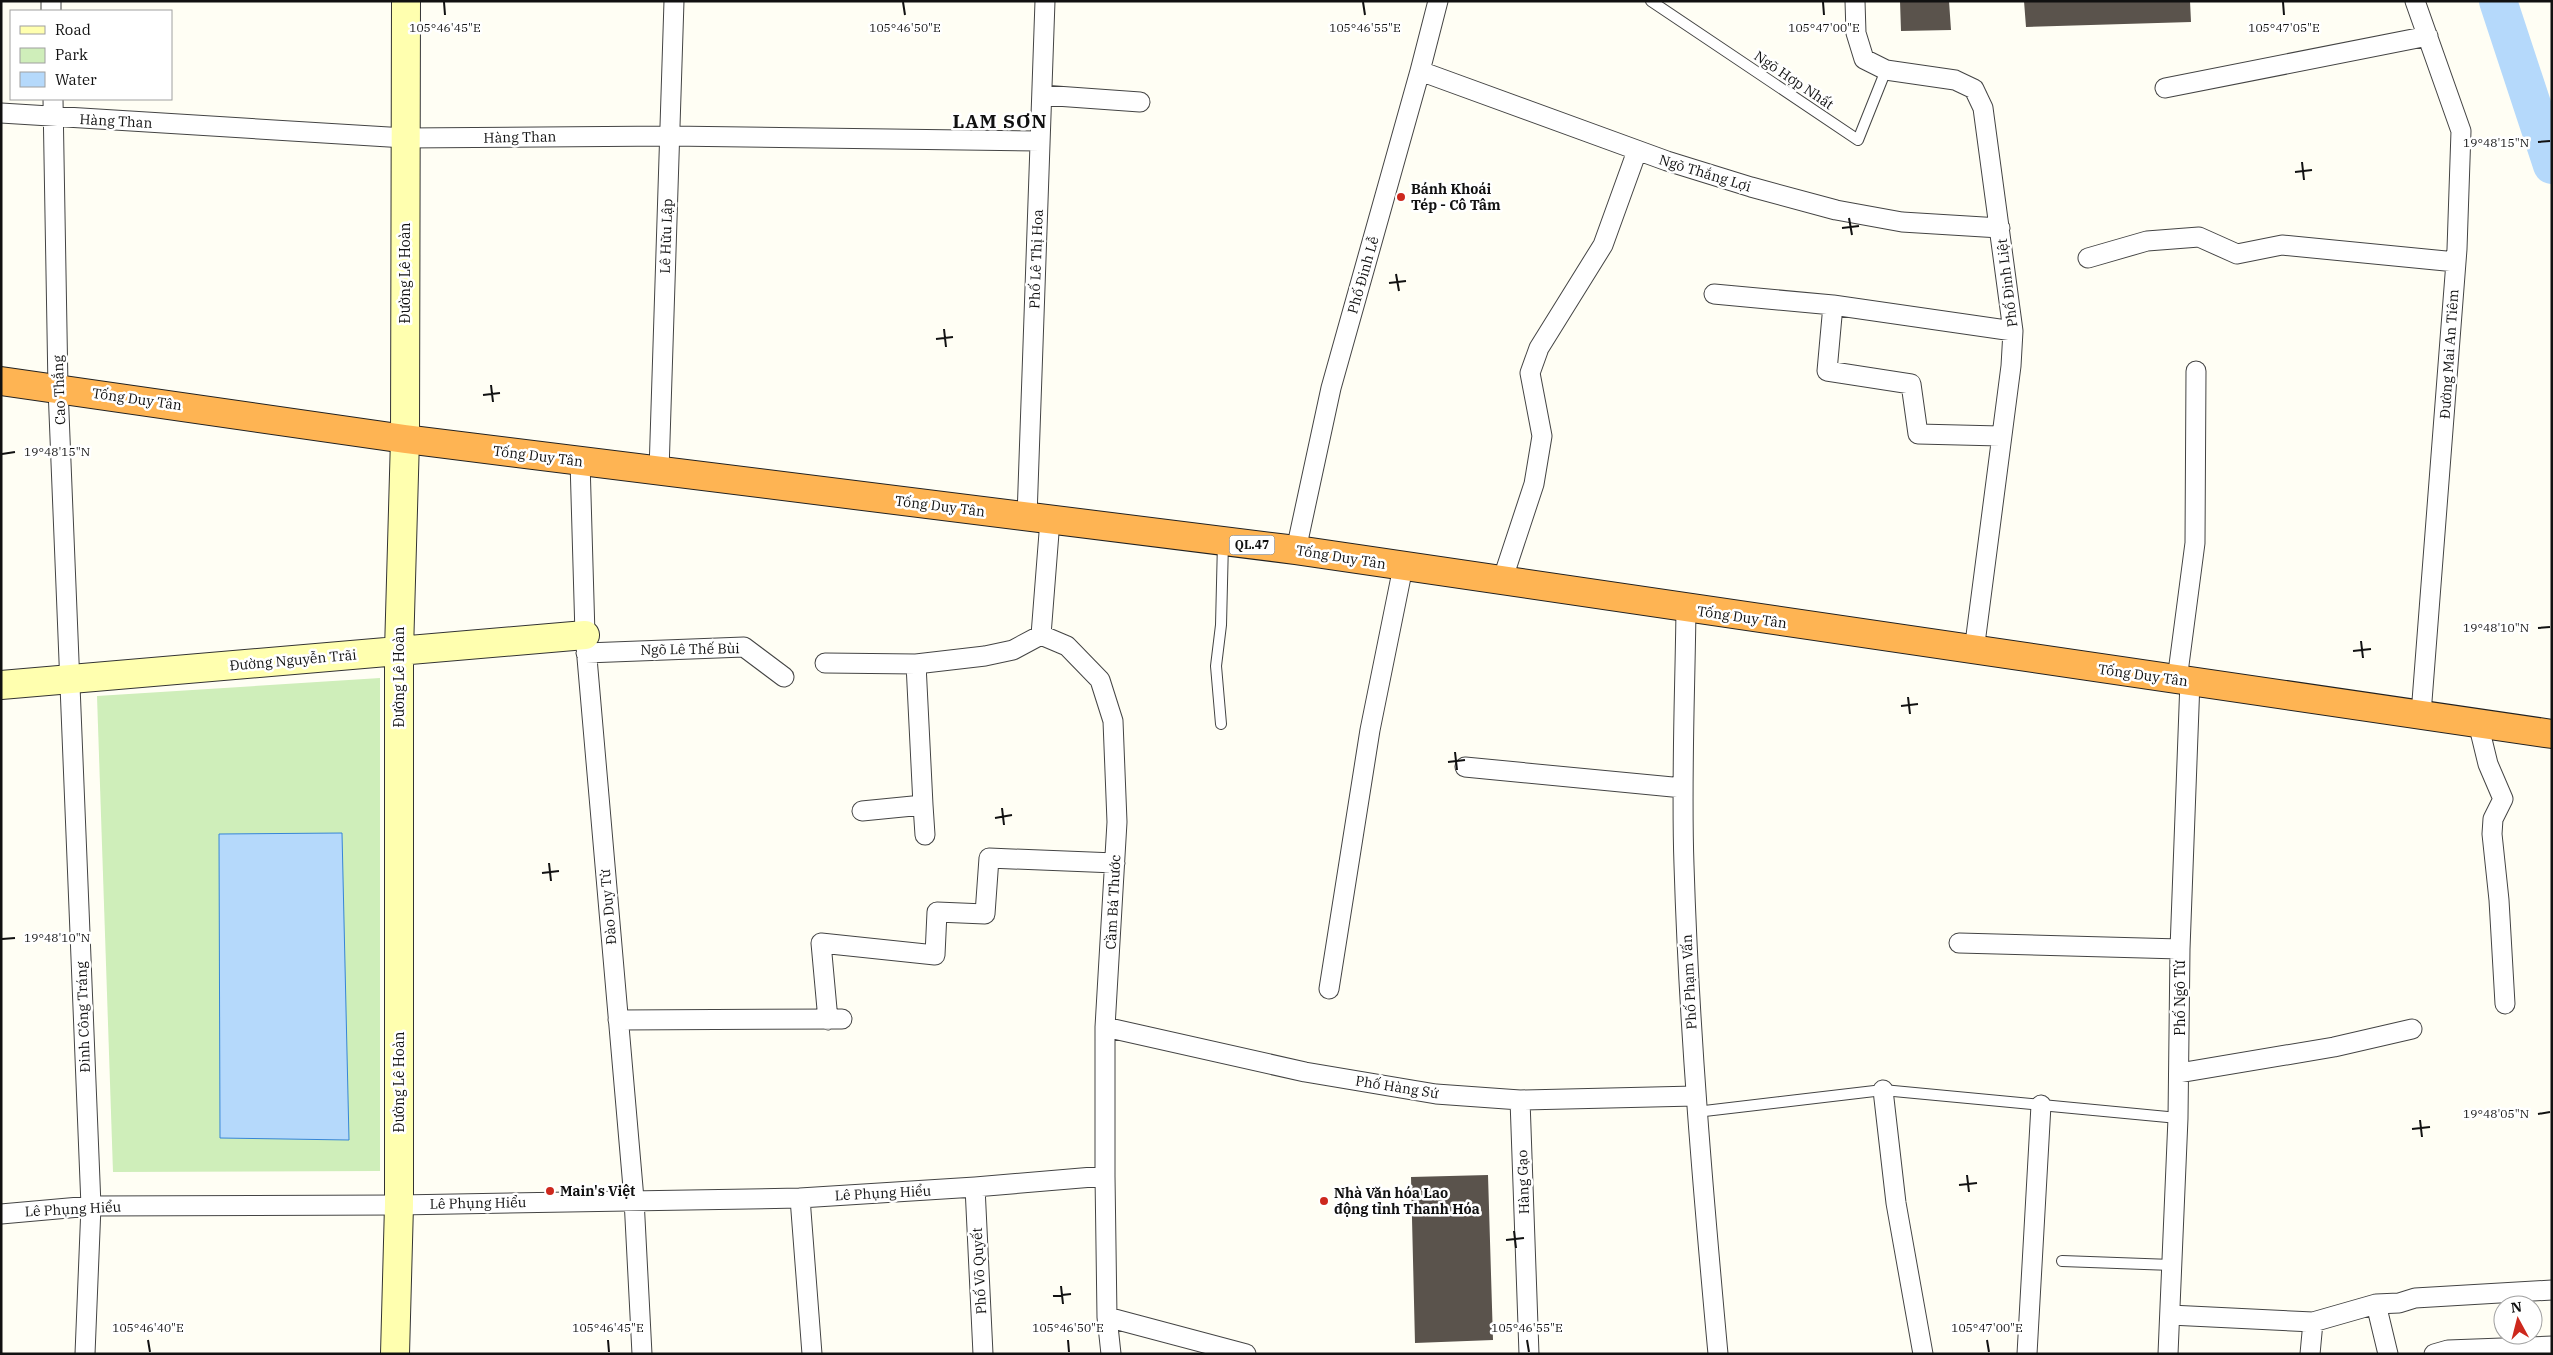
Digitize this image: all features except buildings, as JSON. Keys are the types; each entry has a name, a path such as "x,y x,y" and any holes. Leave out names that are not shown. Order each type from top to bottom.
{"highway":[{"name":"Tống Duy Tân","path":"1,381 405,439 1296,550 1686,609 2489,725"},
{"name":"QL.47","path":"2489,725 2552,734"}],"street":[{"name":"Đường Lê Hoàn","path":"395,1354 399,1205 399,651 405,439 406,1"},
{"name":"Lê Hữu Lập","path":"659,470 674,1"},
{"name":"Phố Lê Thị Hoa","path":"1039,519 1040,141 1045,1"},
{"name":"Phố Đinh Lễ","path":"1296,550 1331,388 1438,1"},
{"name":"Phố Đinh Liệt","path":"1855,1 1856,33 1864,59 1886,70 1955,80 1974,89 1983,108 2013,332 2011,366 2000,436 1974,651"},
{"name":"Đường Mai An Tiêm","path":"2415,1 2460,131 2456,262 2421,714"},
{"path":"2165,88 2428,36"},
{"name":"Ngõ Thắng Lợi","path":"1420,71 1637,151 1750,188 1836,210 1902,222 2000,228"},
{"path":"1042,95 1140,102"},
{"name":"Hàng Than","path":"1,113 54,108 405,138 670,136 1040,141"},
{"name":"Cao Thắng","path":"54,108 58,388 68,680"},
{"path":"1502,581 1534,484 1542,436 1530,373 1538,348 1603,245 1637,151"},
{"path":"2088,258 2147,241 2198,237 2237,254 2282,245 2456,262"},
{"path":"1714,294 1833,305 2013,332"},
{"path":"1833,305 1827,371 1911,384 1918,434 2000,436"},
{"name":"Phố Ngô Từ","path":"2168,1354 2178,1118 2184,680 2195,544 2196,371"},
{"name":"Đào Duy Từ","path":"580,461 585,644 634,1199 642,1354"},
{"path":"825,663 916,664 1013,650 1042,635 1039,519"},
{"path":"1329,989 1370,730 1403,567"},
{"name":"Phố Phạm Vấn","path":"1686,609 1682,788 1684,865 1696,1104 1718,1354"},
{"name":"Cầm Bá Thước","path":"1042,635 1067,646 1100,680 1113,721 1117,822 1104,1027 1107,1317 1110,1354"},
{"name":"Đường Nguyễn Trãi","path":"1,686 399,651 585,644"},
{"name":"Ngõ Lê Thế Bùi","path":"585,644 744,647 784,676"},
{"path":"916,664 925,835"},
{"name":"Đinh Công Tráng","path":"68,680 91,1206 85,1354"},
{"path":"2489,725 2488,764 2503,799 2493,819 2492,834 2499,900 2505,1004"},
{"path":"1465,767 1682,788"},
{"path":"862,812 923,805"},
{"path":"618,1020 835,1020 821,943 935,954 937,912 985,914 989,858 1115,863"},
{"path":"1959,943 2180,949"},
{"name":"Phố Hàng Sứ","path":"1104,1027 1305,1072 1436,1094 1520,1100 1696,1104"},
{"path":"2179,1073 2334,1047 2412,1028"},
{"path":"1883,1090 1896,1203 1922,1354"},
{"name":"Hàng Gạo","path":"1520,1100 1528,1354"},
{"path":"2028,1354 2041,1105"},
{"name":"Lê Phụng Hiểu","path":"1,1214 91,1206 399,1205 634,1199 800,1198 975,1188 1105,1176"},
{"name":"Phố Võ Quyết","path":"975,1188 983,1354"},
{"path":"800,1198 812,1354"},
{"path":"2170,1315 2313,1322 2376,1304 2399,1303 2415,1298 2552,1290"},
{"path":"2376,1304 2388,1354"},
{"path":"1107,1317 1246,1354"},
{"path":"2310,1354 2313,1322"},
{"path":"2434,1354 2448,1350 2552,1346"}],"lane":[{"name":"Ngõ Hợp Nhất","path":"1651,1 1858,140 1886,70"},
{"path":"1220,724 1216,666 1221,625 1223,542"},
{"path":"1696,1104 1883,1090 2178,1118"},
{"path":"2062,1261 2172,1265"}],"green space":[{"path":"380,678 380,1171 113,1172 97,696"}],"water":[{"path":"342,833 349,1140 220,1138 219,834"}],"waterway":[{"path":"2498,1 2552,165"}],"place":[{"name":"Bánh Khoái Tép - Cô Tâm","path":"1401,197"},
{"name":"Main's Việt","path":"550,1191"},
{"name":"Nhà Văn hóa Lao động tỉnh Thanh Hóa","path":"1324,1201"}],"district":[{"name":"LAM SƠN","path":"1000,121"}]}
